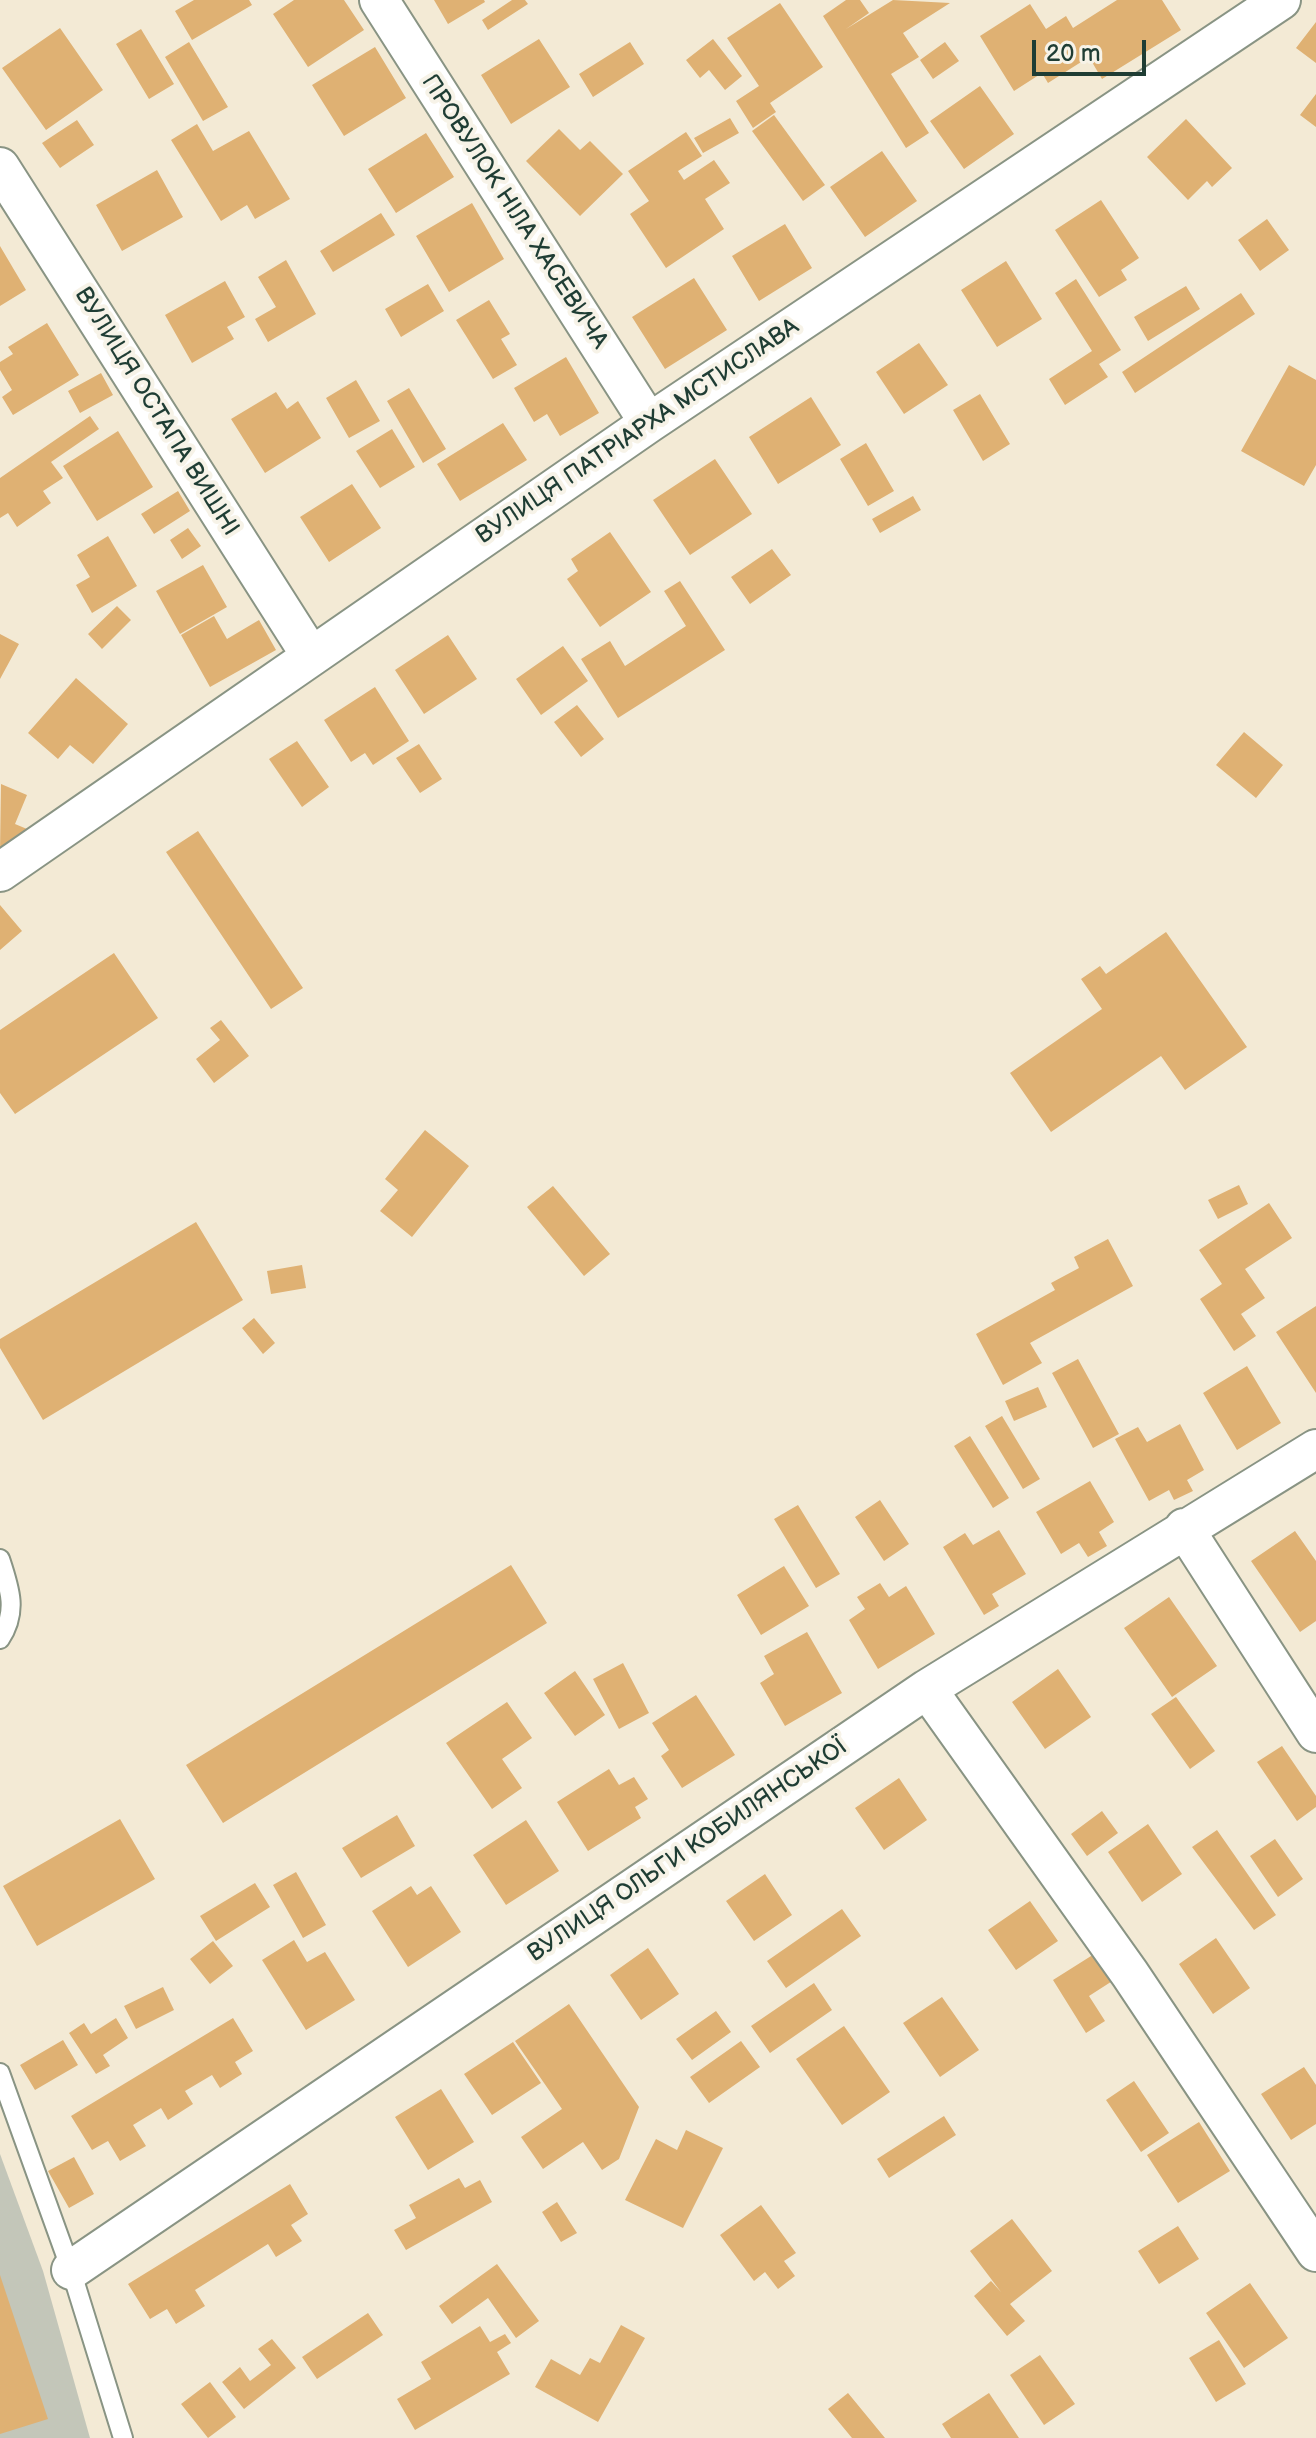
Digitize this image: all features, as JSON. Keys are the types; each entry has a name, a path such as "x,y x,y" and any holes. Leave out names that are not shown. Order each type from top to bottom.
{"street":[{"name":"ПРОВУЛОК НІЛА ХАСЕВИЧА","path":"379,0 649,423"},
{"name":"ВУЛИЦЯ ПАТРІАРХА МСТИСЛАВА","path":"0,872 649,423 1281,0"},
{"name":"ВУЛИЦЯ ОСТАПА ВИШНІ","path":"0,167 311,656"},
{"name":"ВУЛИЦЯ ОЛЬГИ КОБИЛЯНСЬКОЇ","path":"71,2270 927,1689 1316,1449"},
{"path":"1184,1528 1316,1733"},
{"path":"927,1689 1130,1974 1316,2252"}],"lane":[{"path":"0,1559 8,1583 11,1622 0,1639"},
{"path":"0,2073 71,2270 123,2438"}],"shaded area":[{"path":"0,2154 43,2271 90,2438 0,2438"}],"building":[{"path":"194,0 249,0 252,5 192,40 175,11"},
{"path":"294,0 344,0 364,30 308,67 273,14"},
{"path":"434,0 484,0 485,2 448,24"},
{"path":"512,0 525,0 528,4 488,30 482,20"},
{"path":"846,0 860,0 869,13 846,29 893,0 950,3 903,33 919,57 891,74 929,133 906,148 823,16"},
{"path":"1117,0 1162,0 1181,30 1102,79 1089,57 1048,83 1042,73 1014,91 980,36 1030,4 1046,29 1066,16 1073,28"},
{"path":"780,3 823,67 770,103 776,112 753,128 736,101 759,86 727,38"},
{"path":"1316,22 1316,63 1296,48"},
{"path":"60,28 103,90 46,130 2,68"},
{"path":"141,29 174,84 149,99 116,44"},
{"path":"539,39 570,87 511,124 481,75"},
{"path":"713,39 742,76 725,90 709,70 700,78 686,60"},
{"path":"189,42 228,107 203,121 165,57"},
{"path":"630,42 644,64 593,97 579,74"},
{"path":"945,42 959,61 933,79 920,60"},
{"path":"375,47 406,98 344,136 312,85"},
{"path":"980,86 1014,134 964,169 930,121"},
{"path":"1316,94 1316,127 1300,115"},
{"path":"774,115 825,185 803,201 752,131"},
{"path":"730,118 739,133 703,153 694,138"},
{"path":"1186,119 1232,168 1212,187 1207,181 1188,200 1147,157"},
{"path":"77,120 94,145 60,168 42,143"},
{"path":"197,124 213,151 249,131 290,199 255,219 247,205 221,221 171,140"},
{"path":"559,129 580,150 590,141 623,174 580,216 526,161"},
{"path":"686,132 702,156 678,171 684,180 714,160 730,183 705,199 724,229 666,268 630,214 649,201 628,171"},
{"path":"426,133 454,177 396,213 368,169"},
{"path":"882,151 917,201 865,237 830,187"},
{"path":"157,170 183,217 122,251 96,205"},
{"path":"1101,200 1139,258 1121,270 1127,280 1099,297 1055,230"},
{"path":"472,203 504,259 449,292 416,236"},
{"path":"381,213 395,235 333,272 320,251"},
{"path":"1267,219 1289,250 1260,271 1238,240"},
{"path":"785,224 812,268 759,301 732,256"},
{"path":"0,246 26,290 0,306"},
{"path":"286,260 316,314 268,342 255,319 276,307 258,277"},
{"path":"1006,261 1042,319 997,347 961,290"},
{"path":"694,278 727,330 665,369 632,317"},
{"path":"1076,279 1121,350 1099,364 1108,377 1065,405 1049,379 1092,351 1055,293"},
{"path":"225,281 245,317 227,327 234,339 192,363 165,315"},
{"path":"428,284 444,311 401,337 385,309"},
{"path":"1186,286 1200,309 1148,341 1134,317"},
{"path":"1241,293 1255,314 1135,393 1122,372"},
{"path":"489,300 510,334 501,339 517,365 493,379 456,320"},
{"path":"47,323 79,375 13,415 2,397 12,390 0,370 0,362 13,354 8,347"},
{"path":"919,343 948,385 904,414 876,372"},
{"path":"566,357 599,413 560,436 547,414 534,422 514,388"},
{"path":"1289,365 1316,380 1316,465 1304,486 1241,451"},
{"path":"101,373 113,395 80,413 68,391"},
{"path":"356,380 380,421 349,438 326,398"},
{"path":"409,388 446,449 423,463 387,401"},
{"path":"276,392 287,409 298,401 321,438 265,473 231,419"},
{"path":"980,394 1010,444 983,461 953,410"},
{"path":"811,397 841,445 778,484 749,437"},
{"path":"90,416 99,429 51,462 63,478 43,491 51,503 17,527 8,513 0,518 0,478"},
{"path":"503,423 527,460 460,501 437,464"},
{"path":"392,429 415,467 380,488 356,451"},
{"path":"118,431 153,487 97,521 63,466"},
{"path":"866,443 894,491 868,506 840,459"},
{"path":"715,459 752,514 690,555 653,500"},
{"path":"352,484 381,528 329,562 300,517"},
{"path":"178,491 190,511 154,534 141,514"},
{"path":"913,496 921,510 880,533 872,519"},
{"path":"188,528 201,546 182,559 170,540"},
{"path":"610,532 651,592 600,627 567,579 578,571 571,559"},
{"path":"108,536 137,586 92,613 76,585 90,577 77,555"},
{"path":"772,549 791,575 750,604 731,577"},
{"path":"203,565 227,607 180,634 156,591"},
{"path":"680,581 725,650 618,718 581,659 610,641 625,666 686,626 664,591"},
{"path":"117,606 131,620 102,649 88,634"},
{"path":"214,616 227,639 259,620 276,650 210,687 181,635"},
{"path":"0,634 19,644 0,679"},
{"path":"448,635 477,679 424,714 395,670"},
{"path":"563,646 588,681 541,715 516,679"},
{"path":"76,678 128,724 93,764 70,745 58,759 28,733"},
{"path":"375,687 409,741 373,765 365,753 351,762 324,720"},
{"path":"577,705 604,739 581,757 554,722"},
{"path":"1244,732 1283,765 1256,798 1216,765"},
{"path":"297,741 329,787 302,807 269,759"},
{"path":"419,744 442,779 420,793 396,758"},
{"path":"1,784 27,795 15,824 27,829 14,858 0,852"},
{"path":"198,831 303,988 271,1009 166,852"},
{"path":"0,905 22,931 0,950"},
{"path":"1166,932 1247,1047 1185,1090 1161,1056 1051,1132 1010,1073 1102,1009 1081,979 1100,966 1106,974"},
{"path":"114,953 158,1018 15,1114 0,1093 0,1030"},
{"path":"221,1020 249,1056 214,1083 196,1059 220,1040 210,1028"},
{"path":"425,1130 469,1166 412,1237 380,1211 398,1190 385,1179"},
{"path":"1239,1185 1248,1204 1218,1219 1208,1200"},
{"path":"553,1186 610,1254 584,1276 527,1207"},
{"path":"1269,1203 1292,1238 1245,1269 1265,1298 1241,1314 1256,1336 1234,1351 1200,1299 1222,1284 1199,1250"},
{"path":"196,1222 243,1300 43,1420 0,1348 0,1339"},
{"path":"1108,1239 1133,1286 1030,1343 1042,1363 1003,1385 976,1334 1055,1290 1051,1283 1079,1268 1074,1257"},
{"path":"302,1265 306,1288 271,1294 267,1271"},
{"path":"1316,1306 1316,1393 1276,1332"},
{"path":"254,1318 275,1343 263,1354 242,1328"},
{"path":"1078,1359 1119,1434 1093,1448 1052,1373"},
{"path":"1247,1366 1281,1423 1237,1450 1203,1393"},
{"path":"1038,1387 1047,1407 1014,1421 1005,1401"},
{"path":"1002,1416 1040,1479 1023,1489 985,1426"},
{"path":"1180,1424 1204,1470 1187,1480 1193,1491 1174,1500 1169,1490 1149,1501 1115,1439 1138,1427 1147,1442"},
{"path":"970,1436 1009,1498 993,1508 954,1446"},
{"path":"1090,1481 1114,1522 1099,1532 1107,1546 1088,1557 1079,1543 1061,1554 1036,1512"},
{"path":"880,1500 909,1544 884,1561 855,1517"},
{"path":"798,1505 840,1574 816,1588 774,1519"},
{"path":"999,1530 1026,1574 992,1594 999,1606 984,1615 943,1547 965,1533 973,1545"},
{"path":"1295,1531 1316,1561 1316,1621 1300,1632 1251,1561"},
{"path":"511,1565 547,1623 223,1823 186,1765"},
{"path":"784,1566 809,1606 761,1635 737,1595"},
{"path":"880,1583 889,1597 906,1586 935,1634 878,1669 849,1620 865,1609 857,1597"},
{"path":"1169,1597 1217,1666 1172,1697 1124,1628"},
{"path":"807,1632 842,1693 785,1726 760,1683 774,1674 764,1656"},
{"path":"623,1663 649,1713 619,1729 593,1679"},
{"path":"1058,1669 1091,1717 1045,1749 1012,1702"},
{"path":"575,1671 605,1715 575,1736 544,1693"},
{"path":"696,1695 735,1755 682,1788 661,1756 669,1750 652,1723"},
{"path":"1176,1697 1215,1751 1190,1769 1151,1714"},
{"path":"507,1702 532,1738 502,1759 522,1788 492,1809 446,1743"},
{"path":"1282,1746 1316,1796 1316,1807 1297,1821 1257,1762"},
{"path":"609,1769 619,1785 634,1777 648,1799 635,1807 641,1818 588,1851 557,1802"},
{"path":"899,1778 927,1820 884,1850 855,1808"},
{"path":"1102,1811 1118,1833 1087,1856 1071,1834"},
{"path":"397,1815 415,1846 361,1878 342,1848"},
{"path":"120,1819 155,1879 37,1946 3,1886"},
{"path":"526,1820 559,1871 506,1905 473,1855"},
{"path":"1148,1824 1182,1874 1142,1902 1108,1852"},
{"path":"1217,1830 1276,1915 1254,1930 1192,1847"},
{"path":"1275,1839 1303,1879 1278,1897 1250,1856"},
{"path":"296,1872 326,1925 303,1938 273,1885"},
{"path":"765,1874 792,1915 754,1941 726,1901"},
{"path":"255,1883 270,1907 216,1941 200,1916"},
{"path":"411,1886 417,1895 431,1886 461,1932 408,1967 372,1911"},
{"path":"1030,1901 1058,1941 1016,1970 988,1930"},
{"path":"842,1909 861,1936 786,1988 767,1961"},
{"path":"1216,1938 1250,1988 1213,2014 1179,1964"},
{"path":"294,1940 307,1962 325,1952 355,2000 306,2030 262,1960"},
{"path":"213,1941 233,1966 210,1984 190,1959"},
{"path":"648,1948 679,1994 641,2020 610,1975"},
{"path":"1099,1951 1117,1978 1089,1996 1105,2021 1086,2033 1053,1980"},
{"path":"814,1983 832,2010 770,2053 751,2026"},
{"path":"163,1987 174,2010 136,2029 124,2006"},
{"path":"942,1997 979,2050 940,2077 903,2023"},
{"path":"569,2004 639,2107 619,2159 602,2170 583,2142 543,2169 521,2137 562,2109 515,2041"},
{"path":"716,2011 731,2032 692,2060 676,2039"},
{"path":"116,2018 128,2038 103,2055 110,2066 96,2074 69,2033 84,2023 91,2034"},
{"path":"233,2018 253,2051 235,2062 242,2074 220,2088 212,2075 185,2091 193,2104 168,2120 161,2108 133,2125 146,2146 120,2161 108,2141 92,2150 71,2116"},
{"path":"844,2026 890,2092 842,2125 796,2059"},
{"path":"63,2040 78,2065 35,2090 20,2065"},
{"path":"741,2041 760,2067 709,2103 690,2077"},
{"path":"513,2042 541,2083 492,2115 464,2074"},
{"path":"1304,2067 1316,2085 1316,2124 1291,2140 1261,2094"},
{"path":"1134,2081 1169,2133 1141,2152 1106,2100"},
{"path":"441,2089 474,2142 428,2170 395,2117"},
{"path":"944,2116 956,2135 889,2178 877,2159"},
{"path":"1199,2122 1230,2171 1178,2203 1147,2155"},
{"path":"686,2130 723,2148 683,2228 625,2200 656,2139 677,2150"},
{"path":"74,2157 94,2194 69,2208 48,2171"},
{"path":"459,2178 465,2188 480,2180 492,2202 406,2250 394,2230 416,2218 409,2205"},
{"path":"290,2184 308,2214 291,2225 302,2241 276,2257 268,2244 195,2290 205,2306 176,2324 167,2309 150,2319 128,2284"},
{"path":"557,2202 577,2233 561,2242 542,2212"},
{"path":"761,2205 796,2253 784,2261 795,2276 778,2289 765,2272 754,2281 720,2235"},
{"path":"1012,2219 1052,2271 1010,2304 1025,2321 1007,2336 974,2296 991,2281 1001,2292 970,2251"},
{"path":"1178,2226 1199,2259 1159,2284 1138,2251"},
{"path":"497,2264 539,2321 516,2338 488,2298 452,2324 439,2306"},
{"path":"0,2275 48,2419 0,2434"},
{"path":"1250,2283 1288,2338 1244,2368 1206,2313"},
{"path":"368,2313 383,2335 317,2379 302,2357"},
{"path":"621,2325 645,2338 598,2422 535,2387 551,2359 580,2375 590,2358 600,2363"},
{"path":"480,2326 490,2342 505,2334 511,2343 497,2352 510,2374 415,2430 397,2399 431,2379 421,2362"},
{"path":"272,2339 296,2368 244,2409 222,2382 240,2367 250,2381 271,2365 258,2349"},
{"path":"1219,2340 1246,2384 1216,2402 1189,2358"},
{"path":"1040,2355 1075,2404 1044,2425 1010,2375"},
{"path":"210,2382 236,2417 208,2438 181,2404"},
{"path":"848,2393 885,2438 852,2438 828,2409"},
{"path":"989,2393 1019,2438 951,2438 942,2424"}]}
